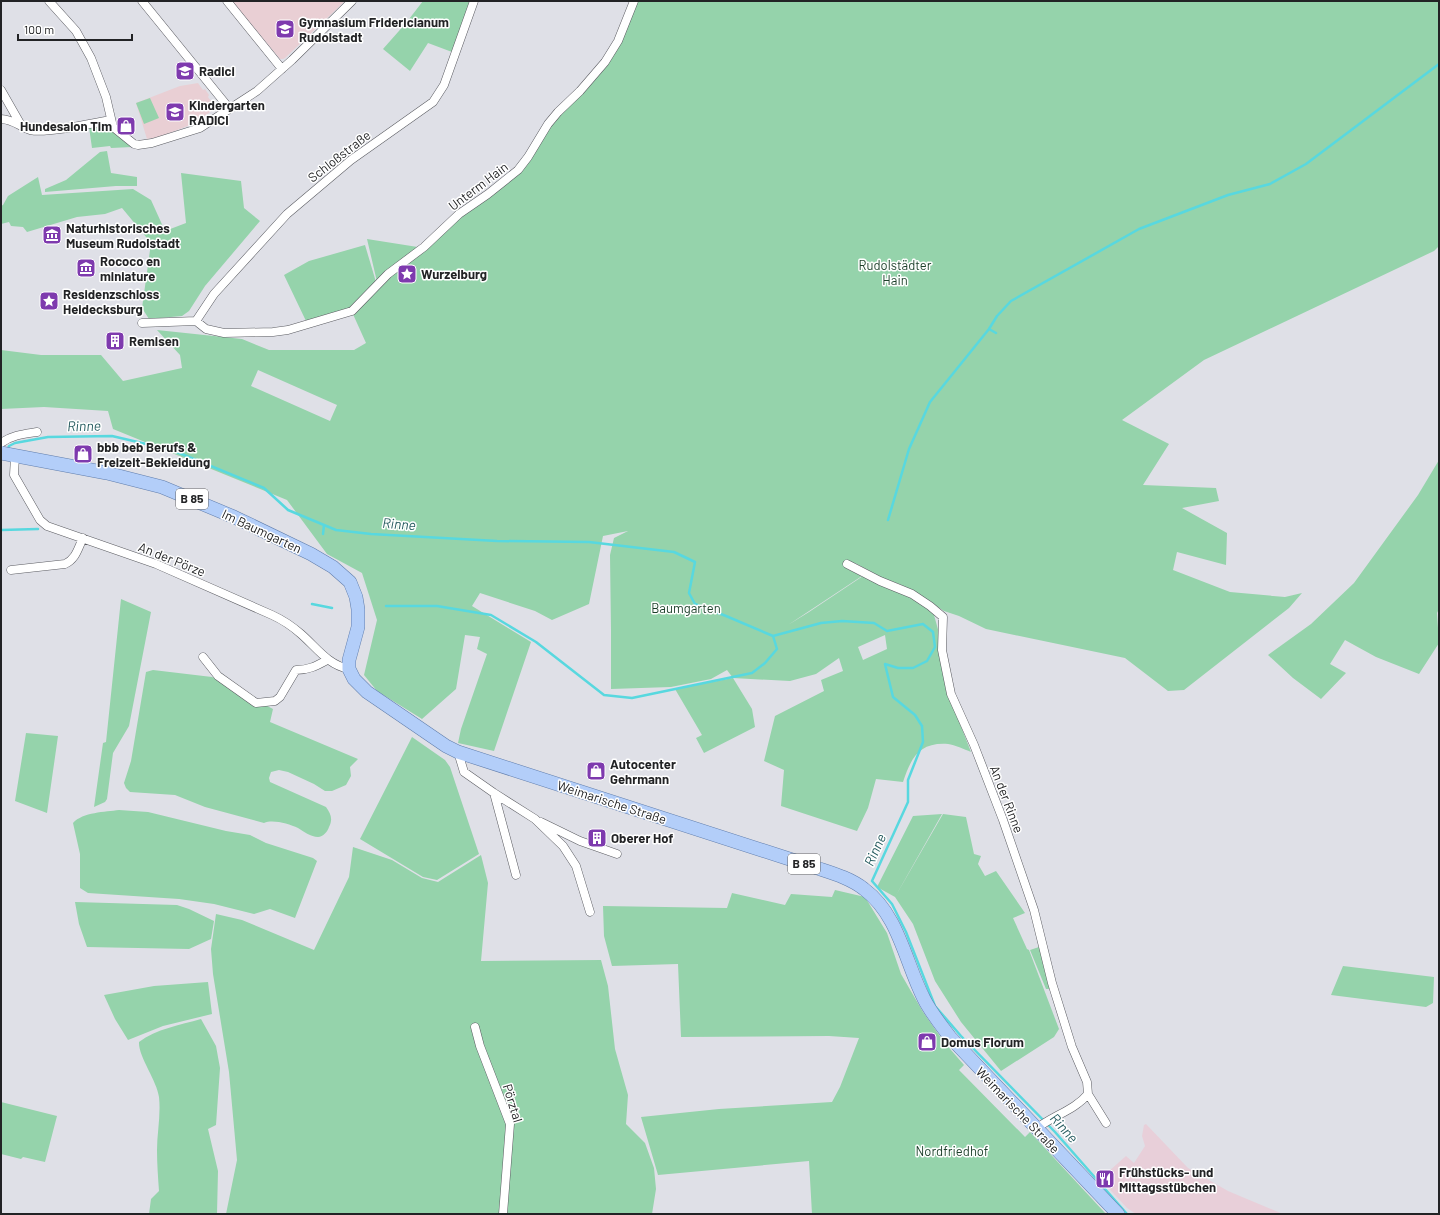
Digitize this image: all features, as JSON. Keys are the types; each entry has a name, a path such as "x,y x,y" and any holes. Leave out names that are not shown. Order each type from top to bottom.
{"main road":[{"name":"Im Baumgarten","path":"9,454 107,472 162,487 234,517 311,554 333,567 350,582 358,609 358,627 349,657 349,669"},
{"name":"Weimarische Straße","path":"349,669 354,679 367,692 434,738 458,752 811,866 837,875 863,888 875,899 891,919 910,968 931,1011 950,1037 1042,1124 1118,1214"}],"street":[{"path":"49,1 68,22 83,42 101,81 114,127 118,132 134,144 138,145 152,143 200,128 257,91 352,1"},
{"path":"142,1 229,108"},
{"path":"227,1 282,68"},
{"name":"Schloßstraße","path":"196,321 214,294 287,214 351,160 433,102 444,85 474,1"},
{"name":"Unterm Hain","path":"196,321 206,329 224,333 273,332 288,330 352,311 388,274 424,247 459,214 488,194 518,170 528,157 548,124 580,91 605,62 618,41 634,1"},
{"path":"1,90 20,125"},
{"path":"1,119 30,130 47,130 111,120"},
{"path":"142,323 196,321"},
{"path":"1,443 18,435 37,432"},
{"name":"An der Pörze","path":"9,454 14,475 40,520 47,526 156,564 272,615 282,620 301,634 327,660 337,666 349,669"},
{"path":"11,570 65,564 71,561 74,557 83,538"},
{"name":"An der Rinne","path":"847,564 880,581 912,594 943,617 942,650 951,694 974,745 1034,910 1052,983 1072,1047 1087,1082 1088,1094 1106,1123"},
{"path":"203,657 218,676 256,703 275,701 280,697 296,670 308,670 327,660"},
{"path":"458,752 464,772 494,793 535,819 580,841 617,854"},
{"path":"494,793 516,875"},
{"path":"535,819 562,846 576,866 590,912"},
{"name":"Pörztal","path":"475,1027 480,1046 510,1124 503,1214"},
{"path":"1042,1124 1083,1101 1088,1094"}],"shaded area":[{"name":"Gymnasium Fridericianum Rudolstadt","path":"232,1 345,1 285,58 280,59"},
{"name":"Kindergarten RADICI","path":"198,83 203,90 205,89 209,95 208,97 216,108 193,124 159,137 147,139 136,103 180,86"},
{"path":"1146,1124 1188,1168 1228,1191 1283,1214 1136,1214 1127,1208 1100,1179 1126,1156 1134,1163 1145,1146 1142,1136 1144,1125"}],"green space":[{"path":"423,1 470,1 452,52 428,43 410,71 383,49"},
{"name":"Rudolstädter Hain","path":"638,1 1439,1 1439,246 1434,251 1204,360 1122,420 1169,444 1143,485 1216,488 1219,501 1182,508 1227,533 1226,565 1177,552 1173,570 1230,592 1285,597 1302,593 1289,608 1184,690 1168,691 1125,658 986,629 959,616 944,611 915,592 882,578 855,563 850,569 862,576 788,625 863,576 911,597 927,608 934,615 939,633 938,649 948,693 971,752 948,744 930,746 923,749 913,759 903,782 876,779 868,808 857,831 781,806 784,770 764,761 775,716 824,691 821,680 843,671 839,658 816,674 790,681 733,678 727,670 711,679 671,687 611,689 610,555 614,538 628,531 603,536 589,604 552,620 535,611 480,593 472,606 531,642 494,751 458,743 461,729 487,654 477,649 480,637 465,635 456,689 422,719 377,691 364,675 377,620 362,573 327,554 287,500 113,429 108,411 44,407 1,409 1,350 41,355 101,355 123,381 182,368 180,355 157,330 242,339 269,350 354,350 366,343 352,312 378,286 367,239 424,248 460,215 520,172 555,118 611,58 623,38","holes":["258,370 337,405 330,421 251,386","885,635 887,649 863,660 858,647"]},
{"path":"150,98 159,118 144,124 136,103"},
{"path":"101,125 109,128 132,147 111,148 110,146 92,148 89,127"},
{"path":"107,151 111,173 137,177 137,186 116,186 45,192 45,189 66,180 100,152"},
{"path":"181,173 241,181 244,208 260,221 205,286 189,311 182,316 149,319 142,308 151,243 122,208 105,214 77,217 27,232 23,227 11,226 9,222 1,224 1,206 8,196 38,177 42,195 133,189 151,200 165,231 186,223"},
{"path":"365,245 376,282 352,308 306,321 284,275 309,261"},
{"path":"1439,460 1439,609 1437,613 1439,643 1419,674 1376,657 1345,640 1330,664 1346,673 1321,699 1293,678 1268,655 1311,624 1354,583 1418,495"},
{"path":"121,599 151,612 129,726 113,753 107,799 105,802 94,807 103,743 106,742"},
{"path":"153,670 212,677 273,709 270,722 358,759 350,767 351,776 346,785 332,791 325,791 314,784 288,772 279,770 271,772 269,778 270,782 326,807 331,819 325,834 320,837 315,837 298,828 286,824 276,822 264,823 205,807 175,795 130,792 124,783 131,761 146,672"},
{"path":"733,678 752,709 755,727 704,753 696,738 702,735 675,689"},
{"path":"26,733 58,736 47,813 15,801"},
{"path":"412,737 445,760 450,767 479,854 437,880 423,877 360,839"},
{"path":"119,810 148,812 226,831 250,835 266,843 313,858 317,861 295,918 270,909 254,914 214,904 179,899 88,893 80,888 80,854 73,823 77,819 88,815"},
{"path":"942,814 895,897 877,887 913,816"},
{"path":"943,814 966,817 974,854 981,856 978,864 985,876 996,871 1025,913 1013,918 1027,949 1029,950 1059,1029 1054,1037 1001,1071 961,1022 935,981 913,924 895,897"},
{"path":"353,847 392,860 422,878 438,882 481,855 488,883 481,961 601,960 608,986 615,1049 628,1095 626,1124 645,1143 654,1168 656,1189 652,1214 226,1214 237,1160 229,1072 213,974 211,949 216,914 242,920 314,950 349,877"},
{"name":"Nordfriedhof","path":"835,890 865,897 887,933 901,974 923,1012 944,1042 964,1065 959,1070 1025,1137 1030,1132 1106,1214 812,1214 809,1161 658,1175 641,1117 719,1109 832,1102 840,1087 859,1038 829,1036 681,1037 678,964 612,966 604,936 603,906 727,908 732,893 785,905 791,894 832,897"},
{"path":"75,902 177,905 214,921 211,939 189,949 87,947 79,924"},
{"path":"1042,946 1050,989 1046,989 1030,950"},
{"path":"1343,966 1434,977 1433,1003 1426,1007 1331,995"},
{"path":"208,982 212,1014 163,1026 128,1040 115,1019 104,995 154,986"},
{"path":"201,1019 216,1046 220,1068 216,1125 208,1129 218,1171 217,1214 149,1214 151,1199 159,1191 157,1150 159,1097 158,1091 141,1054 139,1042 153,1034 177,1025"},
{"path":"1,1102 57,1116 45,1162 23,1157 21,1159 1,1154"}],"waterway":[{"path":"888,520 909,449 930,402 989,329 997,316 1011,301 1139,229 1228,195 1270,184 1306,164 1439,64"},
{"path":"989,329 996,333"},
{"name":"Rinne","path":"7,450 9,446 15,443 48,437 112,436 172,450 264,488 288,510 336,530 371,534 497,541 589,542 674,552 695,562 689,593 695,604 773,636 821,623 842,621 874,623 887,631 923,624 933,632 935,647 927,661 913,668 898,668 885,664 893,697 915,715 922,726 923,742 908,780 908,802 872,881 892,904 906,932 935,1006 961,1036 1055,1132 1127,1214"},
{"path":"323,534 324,525"},
{"name":"Rinne","path":"1,530 38,529"},
{"name":"Rinne","path":"312,604 332,608"},
{"name":"Rinne","path":"386,606 437,606 491,615 536,642 604,695 632,698 752,673 765,663 777,649 773,636"}],"place":[{"name":"Gymnasium Fridericianum Rudolstadt","path":"285,29"},
{"name":"Radici","path":"185,71"},
{"name":"Kindergarten RADICI","path":"175,112"},
{"name":"Hundesalon Tim","path":"126,126"},
{"name":"Naturhistorisches Museum Rudolstadt","path":"52,235"},
{"name":"Rococo en miniature","path":"86,268"},
{"name":"Wurzelburg","path":"407,274"},
{"name":"Residenzschloss Heidecksburg","path":"49,301"},
{"name":"Remisen","path":"115,341"},
{"name":"bbb beb Berufs & Freizeit-Bekleidung","path":"83,454"},
{"name":"Autocenter Gehrmann","path":"596,771"},
{"name":"Oberer Hof","path":"597,838"},
{"name":"Domus Florum","path":"927,1042"},
{"name":"Frühstücks- und Mittagsstübchen","path":"1105,1179"}],"park label":[{"name":"Baumgarten","path":"686,608"}]}
